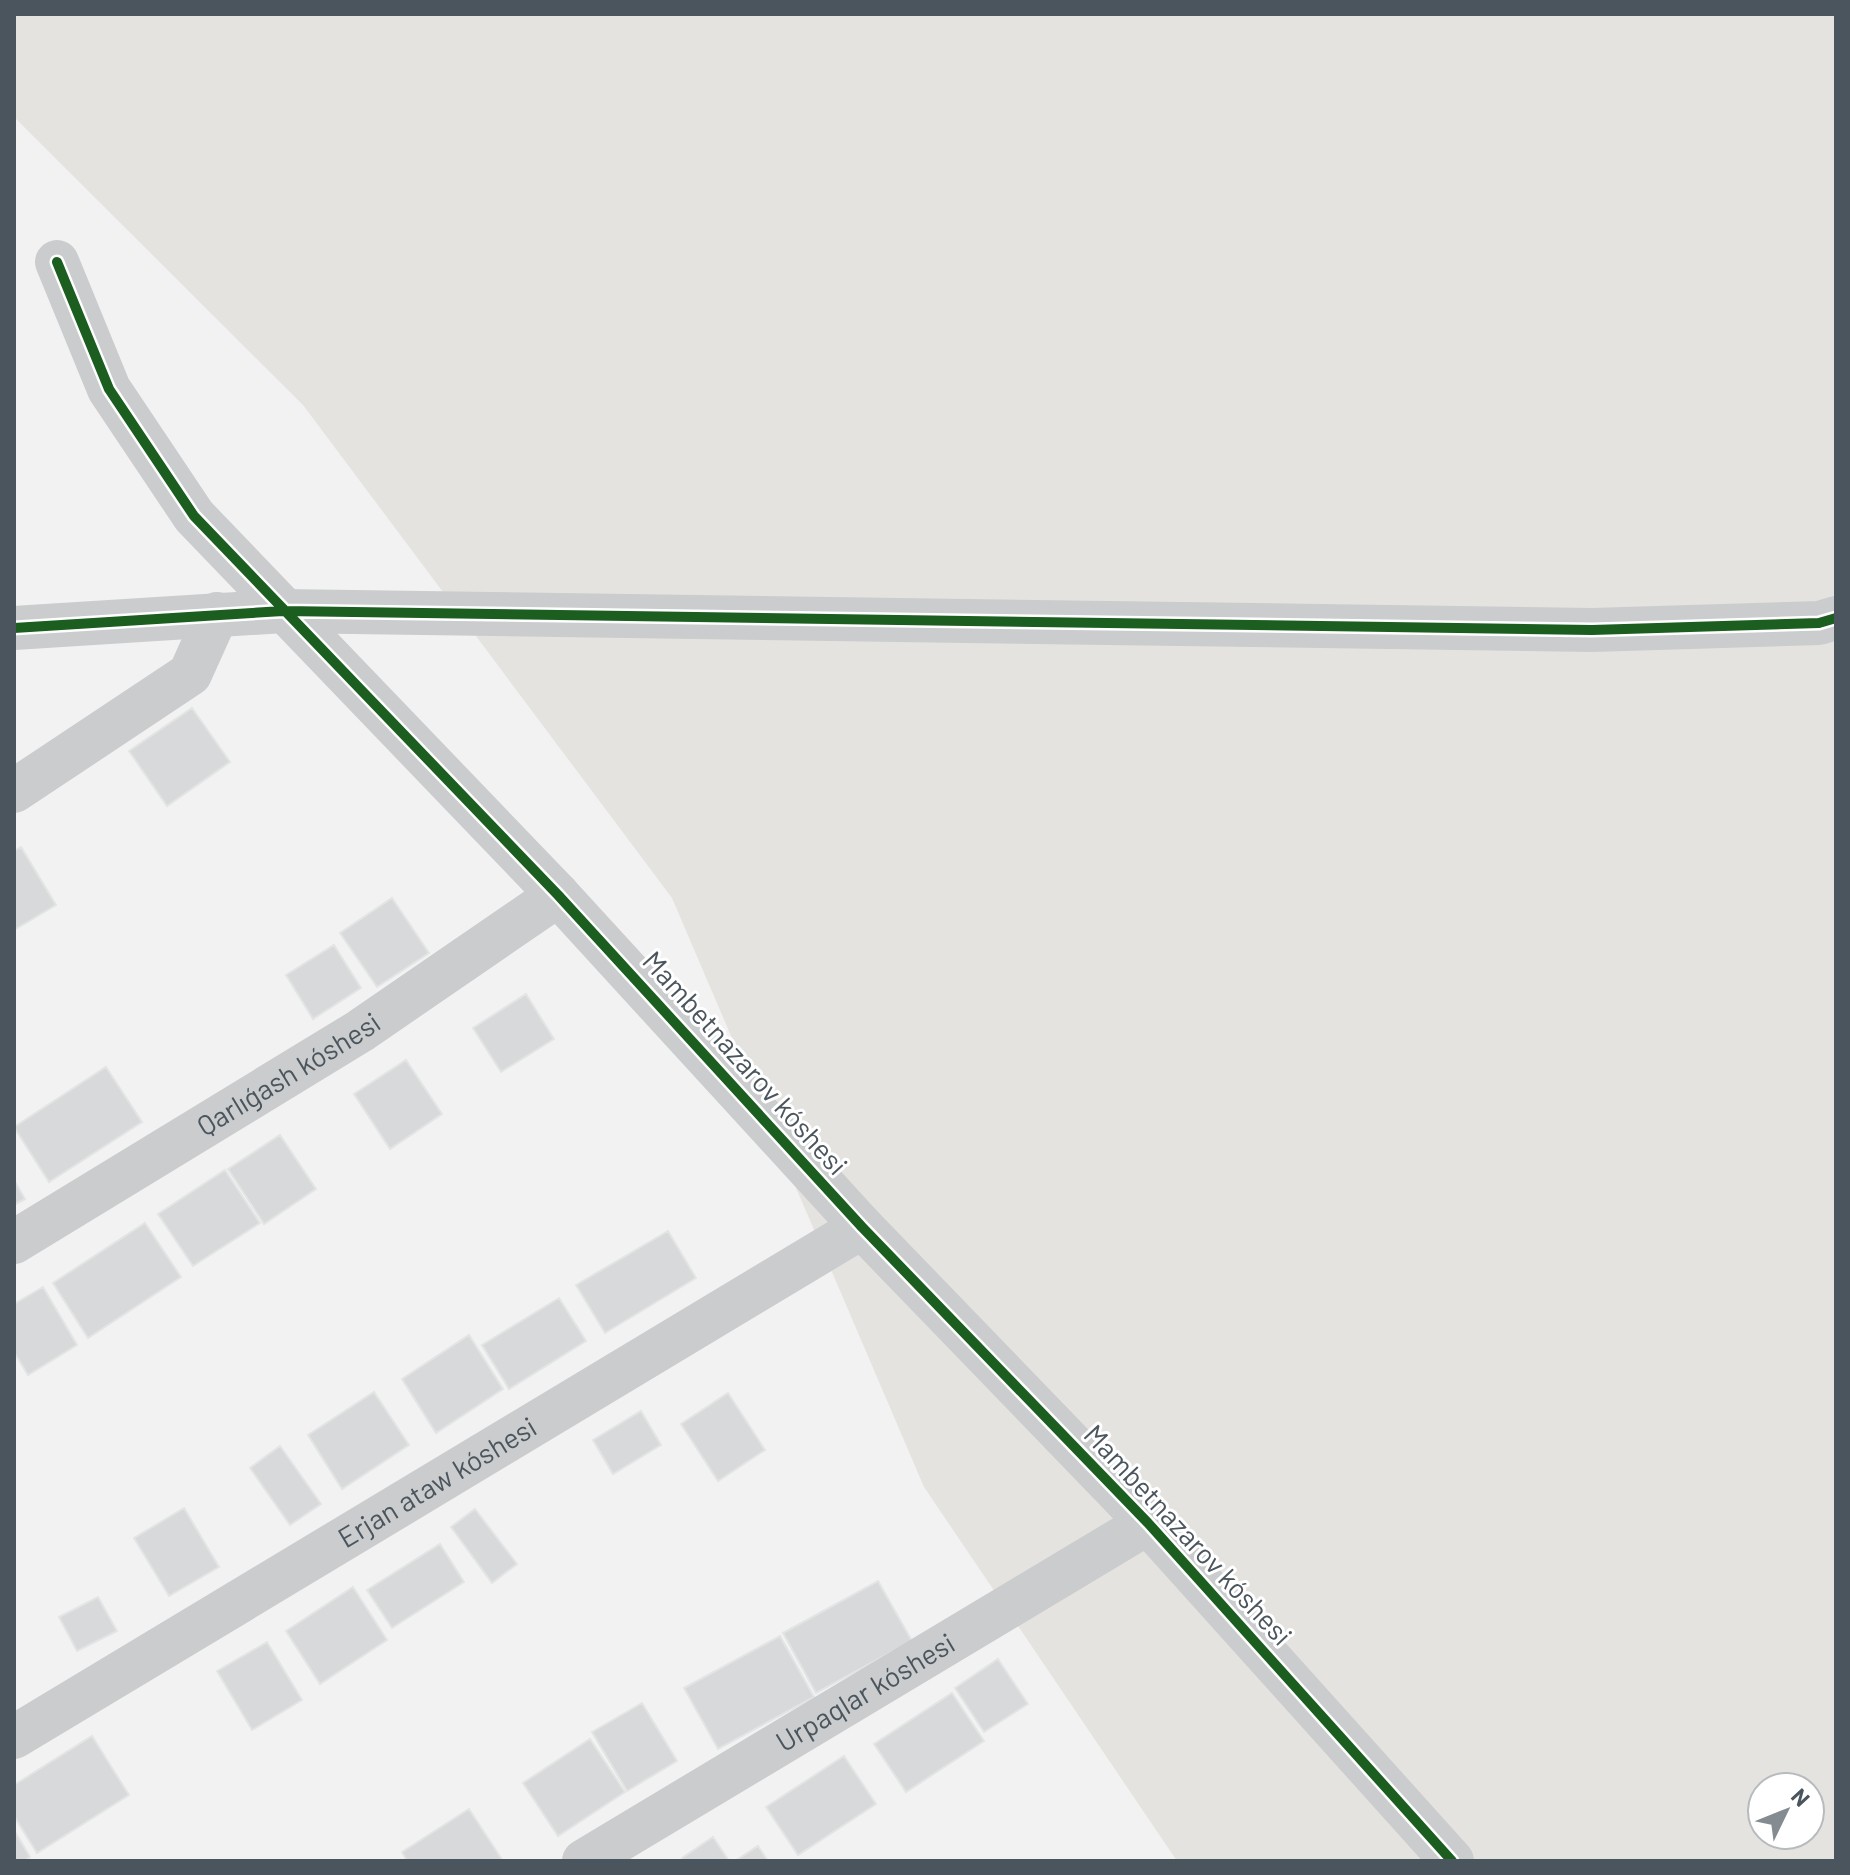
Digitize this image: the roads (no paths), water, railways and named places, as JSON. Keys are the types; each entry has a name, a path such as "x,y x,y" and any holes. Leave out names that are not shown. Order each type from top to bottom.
{"street":[{"name":"Mambetnazarov kóshesi","path":"57,262 109,389 194,516 558,895 862,1227 1148,1523 1452,1861"},
{"path":"14,628 283,611 1592,630 1819,623 1836,618"},
{"path":"14,791 190,674 217,614"},
{"name":"Qarlıǵash kóshesi","path":"14,1242 360,1031 558,895"},
{"name":"Erjan ataw kóshesi","path":"14,1737 862,1227"},
{"name":"Urpaqlar kóshesi","path":"584,1861 1148,1523"}]}
